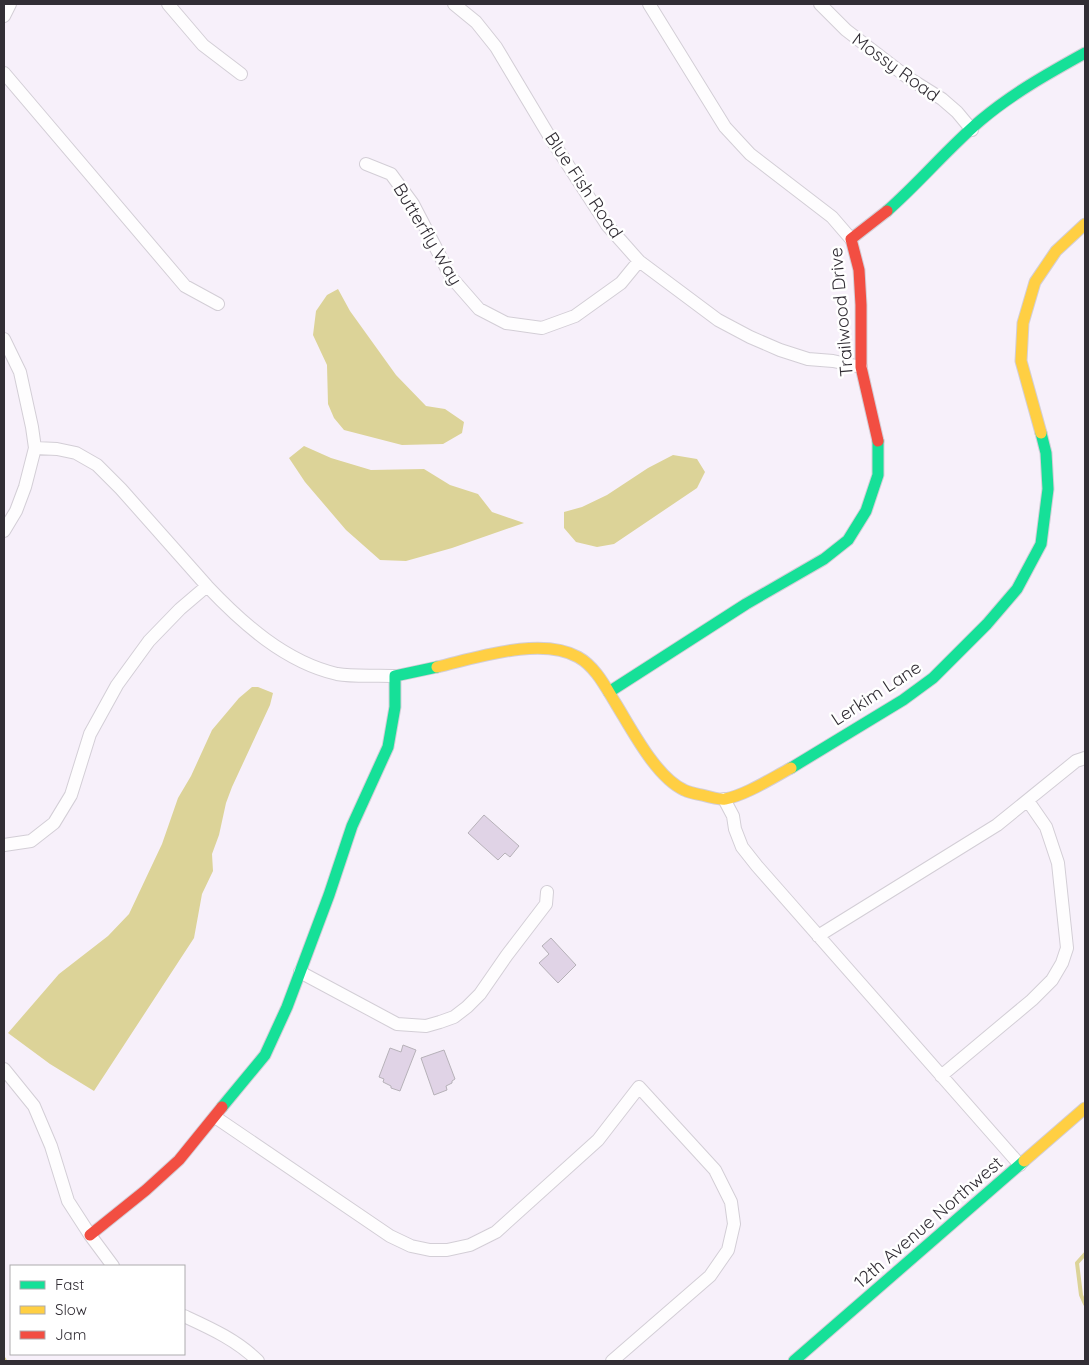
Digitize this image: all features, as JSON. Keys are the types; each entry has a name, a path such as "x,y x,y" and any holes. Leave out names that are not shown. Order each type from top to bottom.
{"street":[{"path":"4,16 10,4"},
{"path":"168,4 204,45 241,74"},
{"name":"Blue Fish Road","path":"454,4 476,22 496,47 551,139 607,225 639,261 718,320 750,337 780,350 808,359 833,361 861,367"},
{"path":"649,4 725,127 750,154 832,217 851,239"},
{"name":"Mossy Road","path":"820,4 846,30 906,77 942,99 957,112 972,130"},
{"name":"Trailwood Drive","path":"610,692 746,604 824,559 848,540 866,511 878,475 878,437 861,367 859,270 851,239 891,209 980,121 1026,86 1085,52"},
{"path":"4,73 185,286 218,304"},
{"name":"Butterfly Way","path":"366,164 391,174 413,204 451,277 479,309 506,323 542,328 575,316 621,283 639,261"},
{"name":"Lerkim Lane","path":"724,799 744,792 791,768 903,700 933,678 987,624 1017,589 1040,544 1048,489 1046,453 1021,361 1023,324 1035,282 1056,251 1085,224"},
{"path":"4,339 20,372 35,448 25,487 16,511 4,531"},
{"path":"35,448 57,449 76,453 98,465 231,611 274,645 301,661 338,674 395,676 522,648 546,649 578,657 592,668 610,692 646,752 668,779 684,790 724,799 732,816 742,847 1020,1165"},
{"path":"4,844 31,841 54,823 70,795 90,734 117,685 149,642 180,609 207,586"},
{"path":"90,1235 146,1190 179,1160 265,1056 287,1007 352,826 388,746 395,707 395,676"},
{"path":"818,936 998,825 1076,761 1085,758"},
{"path":"941,1076 1032,1000 1052,980 1062,963 1067,948 1058,863 1046,827 1028,801"},
{"path":"300,972 397,1024 426,1026 440,1022 454,1017 468,1007 480,994 546,904 547,892"},
{"path":"4,1069 34,1106 51,1146 68,1201 112,1265"},
{"path":"215,1117 390,1236 411,1246 430,1250 447,1250 470,1245 496,1232 598,1140 639,1087 715,1170 731,1202 734,1224 728,1250 710,1276 612,1361"},
{"name":"12th Avenue Northwest","path":"794,1361 1085,1108"},
{"path":"185,1316 211,1328 246,1349 258,1361"}],"shaded area":[{"path":"338,289 350,311 396,375 426,406 445,409 464,422 462,433 443,444 402,445 344,430 334,418 328,404 327,365 313,335 316,311 327,295"},
{"path":"304,446 331,458 371,470 424,469 450,485 478,494 492,512 524,523 452,548 406,561 380,560 346,530 305,482 289,458"},
{"path":"673,455 697,459 705,472 697,488 614,544 597,547 576,542 564,528 564,512 582,507 607,495 648,468"},
{"path":"252,687 258,687 273,693 270,705 226,803 219,835 212,854 213,871 202,894 194,938 94,1091 50,1064 8,1033 59,974 108,936 129,914 162,844 178,798 191,776 212,730 239,698"}],"building":[{"path":"484,815 519,846 510,857 505,853 498,860 468,833"},
{"path":"551,938 576,965 558,983 539,963 549,954 542,946"},
{"path":"403,1045 416,1050 400,1091 391,1088 391,1086 383,1082 384,1079 379,1077 390,1048 401,1052"},
{"path":"444,1050 455,1079 446,1086 447,1090 434,1095 421,1058"}],"waterway":[{"path":"1085,1254 1077,1263 1081,1295 1085,1304"}],"traffic: fast":[{"path":"887,211 957,142 993,110 1032,84 1085,53"},
{"path":"791,768 903,700 933,678 987,624 1017,589 1041,544 1048,489 1046,453 1041,433"},
{"path":"609,692 746,604 824,559 848,540 866,511 878,475 878,441"},
{"path":"222,1107 265,1055 287,1007 329,895 352,826 388,747 395,707 395,676 437,667"},
{"path":"794,1361 1024,1161"}],"traffic: slow":[{"path":"1041,433 1021,361 1023,323 1035,282 1056,251 1085,224"},
{"path":"437,667 489,654 527,649 546,648 563,651 578,657 590,666 600,678 654,764 674,784 691,793 725,799 750,790 791,768"},
{"path":"1024,1161 1085,1108"}],"traffic: jam":[{"path":"878,441 861,367 859,270 851,239 887,211"},
{"path":"90,1235 146,1190 179,1160 222,1107"}]}
